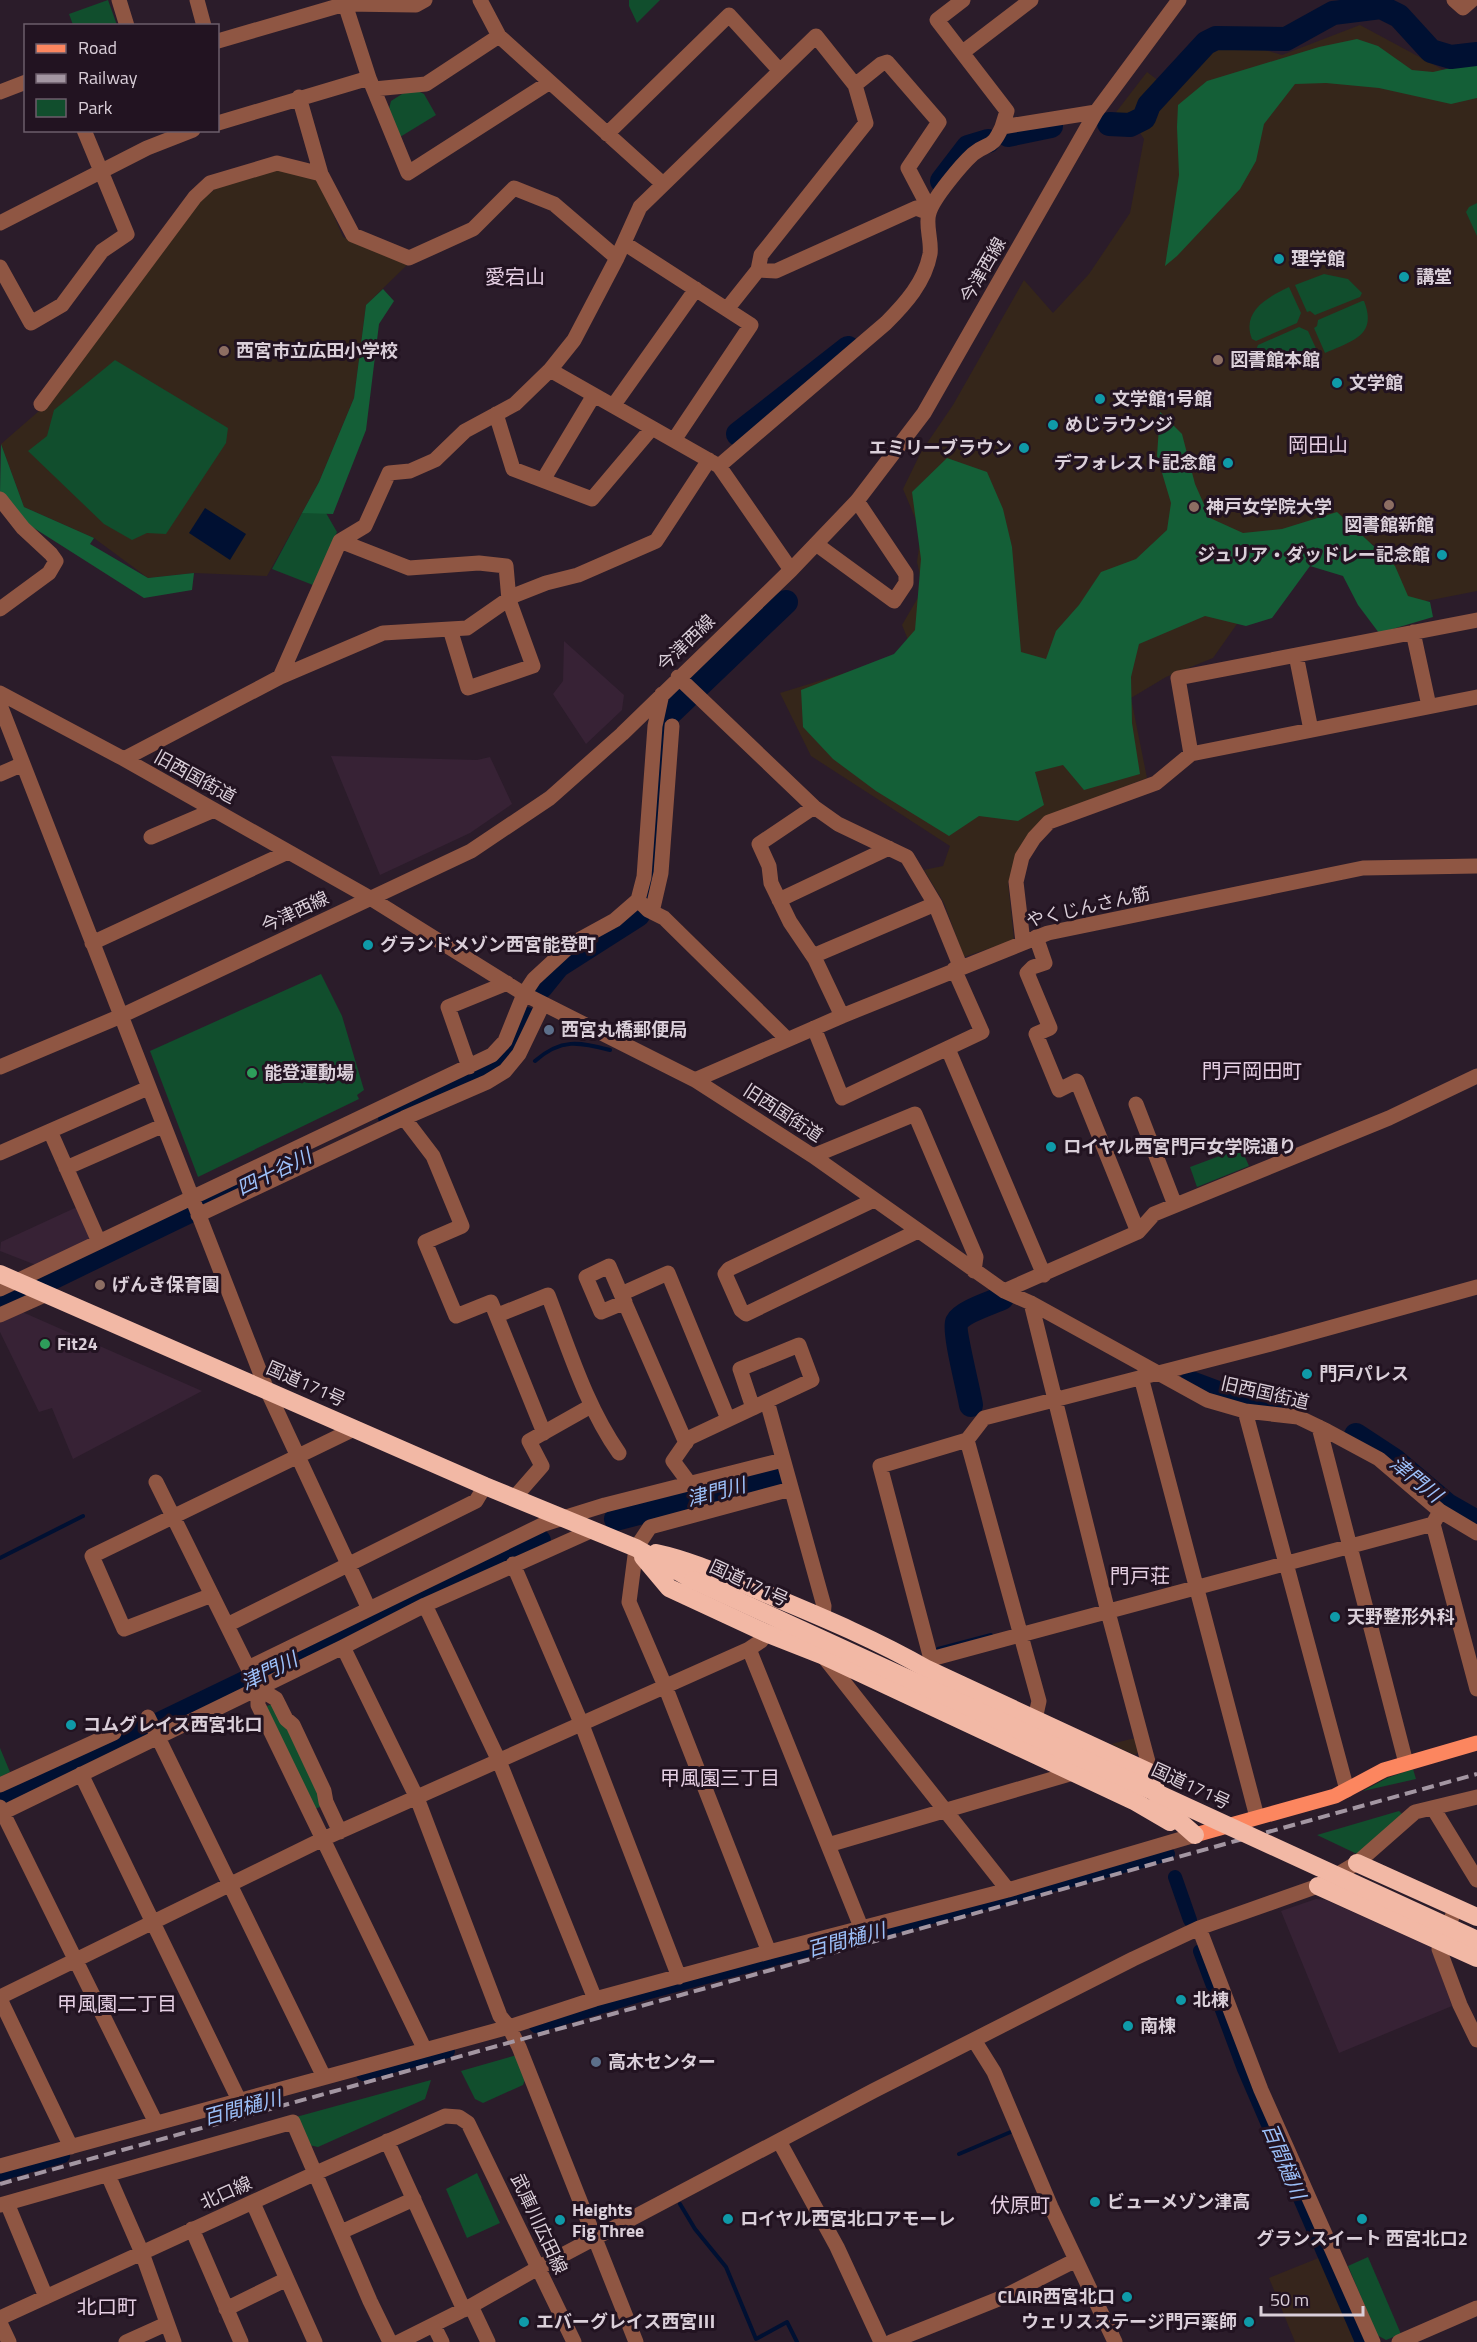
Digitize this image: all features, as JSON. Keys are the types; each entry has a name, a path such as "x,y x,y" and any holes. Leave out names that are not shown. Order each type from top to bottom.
{"highway":[{"name":"国道171号","path":"26,1285 485,1486 636,1548 693,1580 1477,1940"},
{"path":"636,1548 682,1559 824,1618 896,1652 929,1664 1035,1719 1151,1773 1160,1804 1195,1835"},
{"path":"636,1548 669,1588 766,1634 822,1655 1134,1801 1195,1835"},
{"path":"1134,1801 1155,1792"},
{"path":"1357,1863 1477,1917"},
{"path":"1318,1887 1477,1958"}],"main road":[{"path":"1195,1835 1335,1796 1372,1775 1477,1743"}],"street":[{"path":"119,0 126,24"},
{"path":"197,0 203,24"},
{"path":"219,41 345,4 416,5 425,0"},
{"path":"480,0 499,36 663,184"},
{"path":"930,212 950,180 974,153 995,142 1007,111 938,20 963,0"},
{"path":"963,52 1031,0"},
{"name":"今津西線","path":"0,1067 121,1016 471,851 550,798 622,734 662,693 688,686 791,570 857,501 924,412 1096,112 1179,0"},
{"path":"1454,0 1463,8 1473,0"},
{"path":"345,4 371,84 408,173 550,82"},
{"path":"608,135 729,15 780,71"},
{"path":"219,123 299,98 371,84 426,84 499,36"},
{"path":"280,677 340,541 365,526 389,473 410,471 435,460 465,431 514,404 550,370 574,340 617,258 640,207 816,36 855,85 866,123 761,255 758,270 727,309"},
{"path":"124,759 280,677 383,633 467,628 508,600 656,541 714,463 886,323 906,303 921,280 930,254 930,212 908,168 939,122 887,62 881,64 855,85"},
{"path":"0,92 24,82"},
{"path":"299,98 321,174 353,235 409,258 473,229 514,188 554,204 617,258"},
{"path":"1002,127 1096,112"},
{"path":"0,267 31,323 62,305 102,251 127,234 85,132"},
{"path":"0,223 100,171 185,132"},
{"path":"41,404 195,197 210,183 277,163 321,174"},
{"path":"758,270 776,271 916,208 930,212"},
{"path":"624,243 751,325 674,440"},
{"path":"613,406 696,289"},
{"path":"550,370 714,463 791,570"},
{"path":"543,480 594,395"},
{"path":"496,414 513,469 592,499 652,428"},
{"path":"0,499 23,528 56,561 49,573 0,609"},
{"path":"816,544 894,601 906,583 906,574 857,501"},
{"path":"340,541 409,568 479,563 506,567 508,600 533,666 468,688 450,629"},
{"path":"1191,754 1178,678 1477,620"},
{"path":"1413,632 1429,706"},
{"path":"1296,655 1311,730"},
{"path":"688,686 814,807 838,824 908,857 935,904 982,1032 842,1098 814,1028"},
{"name":"旧西国街道","path":"0,693 124,759 370,898 524,994 695,1080 813,1156 1004,1291 1031,1303 1207,1400 1245,1411 1298,1417 1319,1426 1378,1458 1437,1518 1477,1533"},
{"path":"644,906 655,726 662,693"},
{"path":"1138,1232 1077,1082 1059,1090 1036,1034 1050,1028 1027,973 1033,967 1045,963 1030,940 1016,882 1022,857 1048,822 1156,783 1191,754 1477,697"},
{"path":"0,705 162,1126 267,1390 369,1609"},
{"path":"195,1207 492,1055 505,1041 524,994 534,979 573,943 644,906 661,873 672,726"},
{"path":"0,774 23,764"},
{"path":"814,807 759,844 769,866 771,883 779,900 790,922 813,956 842,1016"},
{"path":"151,837 214,810"},
{"path":"779,900 889,848"},
{"path":"92,943 288,852"},
{"name":"やくじんさん筋","path":"695,1080 842,1016 1030,940 1363,868 1477,866"},
{"path":"813,956 935,904"},
{"path":"644,906 664,918 788,1040"},
{"path":"469,1067 447,1007 507,983"},
{"path":"0,1315 26,1285 99,1242 195,1207 487,1082 505,1071 519,1054 543,1004"},
{"path":"948,1049 1044,1275"},
{"path":"1004,1291 1138,1232 1154,1214 1389,1118 1477,1076"},
{"path":"0,1153 148,1088"},
{"path":"1136,1104 1175,1205"},
{"path":"813,1156 915,1113 976,1257 974,1271"},
{"path":"404,1118 433,1156 462,1226 425,1242 456,1316 491,1302 544,1433"},
{"path":"66,1168 162,1126"},
{"path":"50,1131 99,1242"},
{"path":"874,1200 729,1269 725,1274 741,1310 746,1314 918,1231"},
{"path":"686,1443 623,1298 668,1274 729,1419"},
{"path":"0,1289 26,1285"},
{"path":"1477,1287 984,1418 967,1440 880,1466 929,1664 1019,1635 1350,1548 1437,1518 1477,1689"},
{"path":"498,1316 548,1295 591,1406 619,1454"},
{"path":"1031,1303 1108,1612 1151,1773"},
{"path":"690,1484 673,1461 689,1438 760,1404 813,1380 799,1345 740,1370 760,1404 784,1463 824,1606 824,1618"},
{"path":"1141,1377 1257,1817"},
{"path":"514,1498 542,1466 529,1441 591,1406"},
{"path":"1245,1411 1347,1790"},
{"path":"1319,1426 1406,1763"},
{"path":"212,1595 124,1629 92,1556 354,1429"},
{"path":"967,1440 1038,1701 1035,1719"},
{"path":"156,2123 1,1811 158,1737 369,1609 537,1527 561,1518 690,1484 784,1463"},
{"path":"156,1482 253,1678 258,1704 425,2050"},
{"path":"769,1952 665,1686 628,1602 636,1548 650,1527 790,1485"},
{"path":"227,1625 476,1501 485,1486"},
{"path":"253,1678 343,1647 425,1605 593,1530"},
{"path":"513,1564 582,1725 679,1977"},
{"path":"425,1605 499,1761 595,2000"},
{"path":"71,2147 0,1998 323,1839 749,1649 762,1641 766,1634"},
{"path":"343,1647 417,1798 500,2016 509,2026 519,2047 636,2342"},
{"path":"749,1649 861,1927"},
{"path":"822,1655 1008,1890"},
{"path":"253,1678 276,1699 286,1719 293,1725 324,1791 326,1802 340,1832"},
{"path":"148,1717 324,2077"},
{"path":"0,1785 114,1733"},
{"path":"828,1845 1073,1773 1090,1745"},
{"path":"81,1774 238,2100"},
{"path":"399,2342 434,2326 595,2237 974,2040 1199,1928 1318,1887 1357,1863 1415,1812 1477,1797"},
{"path":"1432,1808 1477,1881"},
{"path":"0,2166 425,2050 769,1952 1008,1890 1195,1835"},
{"path":"1456,1907 1439,1949 1460,2005 1477,2040"},
{"path":"1199,1928 1307,2207 1373,2342"},
{"path":"974,2040 994,2072 1076,2260 1115,2342"},
{"name":"北口線","path":"0,2318 445,2116 459,2117 468,2123"},
{"path":"46,2297 4,2204 293,2122 390,2342"},
{"name":"武庫川広田線","path":"468,2123 574,2342"},
{"path":"387,2141 468,2308 488,2342"},
{"path":"779,2141 837,2247 881,2342"},
{"path":"108,2175 142,2253 174,2342"},
{"path":"341,2232 414,2199"},
{"path":"253,2202 315,2342"},
{"path":"192,2229 241,2342"},
{"path":"891,2342 1001,2298 1076,2260"},
{"path":"226,2309 287,2279"},
{"path":"1399,2342 1477,2308"},
{"path":"0,2323 9,2342"},
{"path":"126,2342 166,2324"},
{"path":"434,2326 442,2342"}],"shaded area":[{"name":"神戸女学院大学","path":"1360,25 1477,88 1477,591 1411,604 1383,549 1329,525 1237,624 1213,658 1166,677 1131,698 1147,778 1046,817 1018,853 1008,883 1014,940 964,957 944,903 924,870 943,866 950,846 811,756 780,693 913,652 902,625 923,589 917,562 921,532 903,489 921,452 953,405 1024,280 1053,313 1089,274 1130,213 1144,139 1132,121 1110,120 1147,72 1168,88 1216,36 1282,55"},
{"name":"西宮市立広田小学校","path":"270,170 292,172 319,181 343,237 407,265 366,305 354,398 319,482 267,576 194,573 148,578 94,538 24,507 1,444 47,404 199,202 219,186"},
{"path":"564,641 624,695 622,710 586,744 553,694 563,681"},
{"path":"331,756 477,760 490,757 512,804 470,833 380,875"},
{"path":"77,1207 91,1240 36,1265 0,1251 1,1242"},
{"path":"20,1311 202,1391 73,1459 52,1408 39,1412 0,1332 0,1320"},
{"path":"1135,1738 1139,1752 1135,1755 1111,1744"},
{"path":"1316,1899 1326,1900 1431,1947 1452,2006 1339,2053 1281,1911"},
{"path":"1321,2257 1355,2342 1295,2342 1269,2278"}],"green space":[{"path":"108,0 117,24 73,24 69,14"},
{"path":"629,0 660,0 637,23 629,6"},
{"path":"1357,39 1378,46 1412,70 1433,72 1477,62 1477,98 1451,104 1379,88 1326,83 1295,84 1264,124 1256,161 1240,189 1165,266 1179,175 1178,105 1207,81 1319,47"},
{"path":"416,90 424,94 436,115 400,137 388,113 391,101 402,94"},
{"path":"1477,203 1477,236 1466,212 1469,207"},
{"path":"1324,274 1348,279 1362,293 1360,297 1315,315 1310,311 1307,312 1295,285"},
{"path":"1289,287 1301,313 1297,323 1256,341 1252,339 1250,320 1253,313 1265,300"},
{"path":"383,289 394,301 379,324 366,430 333,514 302,513 319,482 354,398 366,305"},
{"path":"1364,301 1367,313 1365,330 1352,341 1325,353 1314,328 1318,320"},
{"path":"1299,327 1308,331 1319,355 1302,363 1277,367 1263,359 1256,350 1258,345"},
{"path":"115,360 228,428 226,443 166,534 147,533 132,540 104,524 28,451 47,436 54,410"},
{"path":"1160,412 1182,434 1195,484 1210,518 1243,533 1282,529 1337,512 1395,566 1408,596 1430,602 1433,617 1379,633 1358,605 1343,576 1310,566 1272,618 1246,626 1205,616 1139,644 1131,677 1132,723 1140,774 1084,790 1063,765 1035,772 1044,805 1018,821 979,816 949,836 876,791 833,759 803,727 801,690 894,654 915,630 921,559 912,492 947,458 987,472 1003,509 1012,547 1021,652 1046,659 1056,631 1079,605 1101,572 1136,559 1167,530 1171,503 1157,456"},
{"path":"1,444 24,507 94,538 90,544 148,578 194,573 192,590 144,598 15,516 0,493"},
{"path":"302,513 326,513 337,532 313,585 272,569"},
{"name":"能登運動場","path":"321,974 342,1016 364,1090 357,1095 359,1099 198,1177 150,1051"},
{"path":"1241,1148 1249,1166 1197,1187 1190,1167"},
{"path":"274,1703 320,1790 322,1806 315,1809 265,1707"},
{"path":"0,1748 10,1772 0,1777"},
{"path":"1413,1769 1416,1779 1363,1791 1387,1778"},
{"path":"1399,1811 1403,1815 1357,1854 1317,1835"},
{"path":"517,2055 526,2077 523,2085 483,2103 475,2099 461,2071"},
{"path":"431,2080 425,2099 318,2147 309,2145 296,2117"},
{"path":"477,2173 500,2223 467,2238 446,2189"},
{"path":"1368,2257 1401,2334 1386,2340 1377,2335 1348,2266"}],"water":[{"path":"205,508 246,534 230,560 189,533"}],"waterway":[{"path":"1109,124 1130,125 1144,118 1149,105 1206,43 1216,38 1286,39 1333,13 1381,7 1399,16 1431,51 1451,57 1477,54"},
{"path":"1008,135 1051,126"},
{"path":"942,181 968,147 988,141"},
{"path":"738,434 848,348"},
{"path":"541,987 558,966 638,915 649,893 656,835 662,726 668,715 786,602"},
{"name":"四十谷川","path":"390,1117 483,1072 509,1052 527,1019"},
{"path":"535,1061 553,1048 562,1045 580,1044 610,1050"},
{"name":"四十谷川","path":"0,1303 247,1184"},
{"name":"津門川","path":"971,1405 959,1348 957,1322 971,1311 1002,1298"},
{"name":"津門川","path":"1191,1383 1234,1399 1294,1409"},
{"name":"津門川","path":"1356,1435 1394,1460 1447,1505 1477,1522"},
{"name":"津門川","path":"616,1519 782,1475"},
{"path":"0,1558 83,1516"},
{"name":"津門川","path":"0,1801 539,1541"},
{"path":"938,1649 991,1635"},
{"name":"百間樋川","path":"536,2026 646,1993 1168,1854"},
{"name":"百間樋川","path":"1175,1877 1190,1920"},
{"name":"百間樋川","path":"1200,1951 1244,2069 1362,2342"},
{"name":"百間樋川","path":"363,2074 448,2051"},
{"path":"959,2154 1013,2131"},
{"name":"百間樋川","path":"0,2174 63,2156"},
{"path":"680,2204 695,2229 726,2267 756,2339 787,2322 797,2342"}],"railway":[{"path":"0,2184 1477,1774"}],"place":[{"name":"理学館","path":"1279,259"},
{"name":"講堂","path":"1404,277"},
{"name":"西宮市立広田小学校","path":"224,351"},
{"name":"図書館本館","path":"1218,360"},
{"name":"文学館","path":"1337,383"},
{"name":"文学館1号館","path":"1100,399"},
{"name":"めじラウンジ","path":"1053,425"},
{"name":"エミリーブラウン","path":"1024,448"},
{"name":"デフォレスト記念館","path":"1228,463"},
{"name":"図書館新館","path":"1389,505"},
{"name":"神戸女学院大学","path":"1194,507"},
{"name":"ジュリア・ダッドレー記念館","path":"1442,555"},
{"name":"グランドメゾン西宮能登町","path":"368,945"},
{"name":"西宮丸橋郵便局","path":"549,1030"},
{"name":"能登運動場","path":"252,1073"},
{"name":"ロイヤル西宮門戸女学院通り","path":"1051,1147"},
{"name":"げんき保育園","path":"100,1285"},
{"name":"Fit24","path":"45,1344"},
{"name":"門戸パレス","path":"1307,1374"},
{"name":"天野整形外科","path":"1335,1617"},
{"name":"コムグレイス西宮北口","path":"71,1725"},
{"name":"北棟","path":"1181,2000"},
{"name":"南棟","path":"1128,2026"},
{"name":"高木センター","path":"596,2062"},
{"name":"ビューメゾン津高","path":"1095,2202"},
{"name":"ロイヤル西宮北口アモーレ","path":"728,2219"},
{"name":"グランスイート 西宮北口2","path":"1362,2219"},
{"name":"Heights Fig Three","path":"560,2220"},
{"name":"CLAIR西宮北口","path":"1127,2297"},
{"name":"エバーグレイス西宮Ⅲ","path":"524,2322"},
{"name":"ウェリスステージ門戸薬師","path":"1249,2322"}],"district":[{"name":"愛宕山","path":"515,277"},
{"name":"岡田山","path":"1318,445"},
{"name":"門戸岡田町","path":"1252,1071"},
{"name":"門戸荘","path":"1140,1576"},
{"name":"甲風園三丁目","path":"720,1778"},
{"name":"甲風園二丁目","path":"117,2004"},
{"name":"伏原町","path":"1020,2205"},
{"name":"北口町","path":"107,2307"}]}
